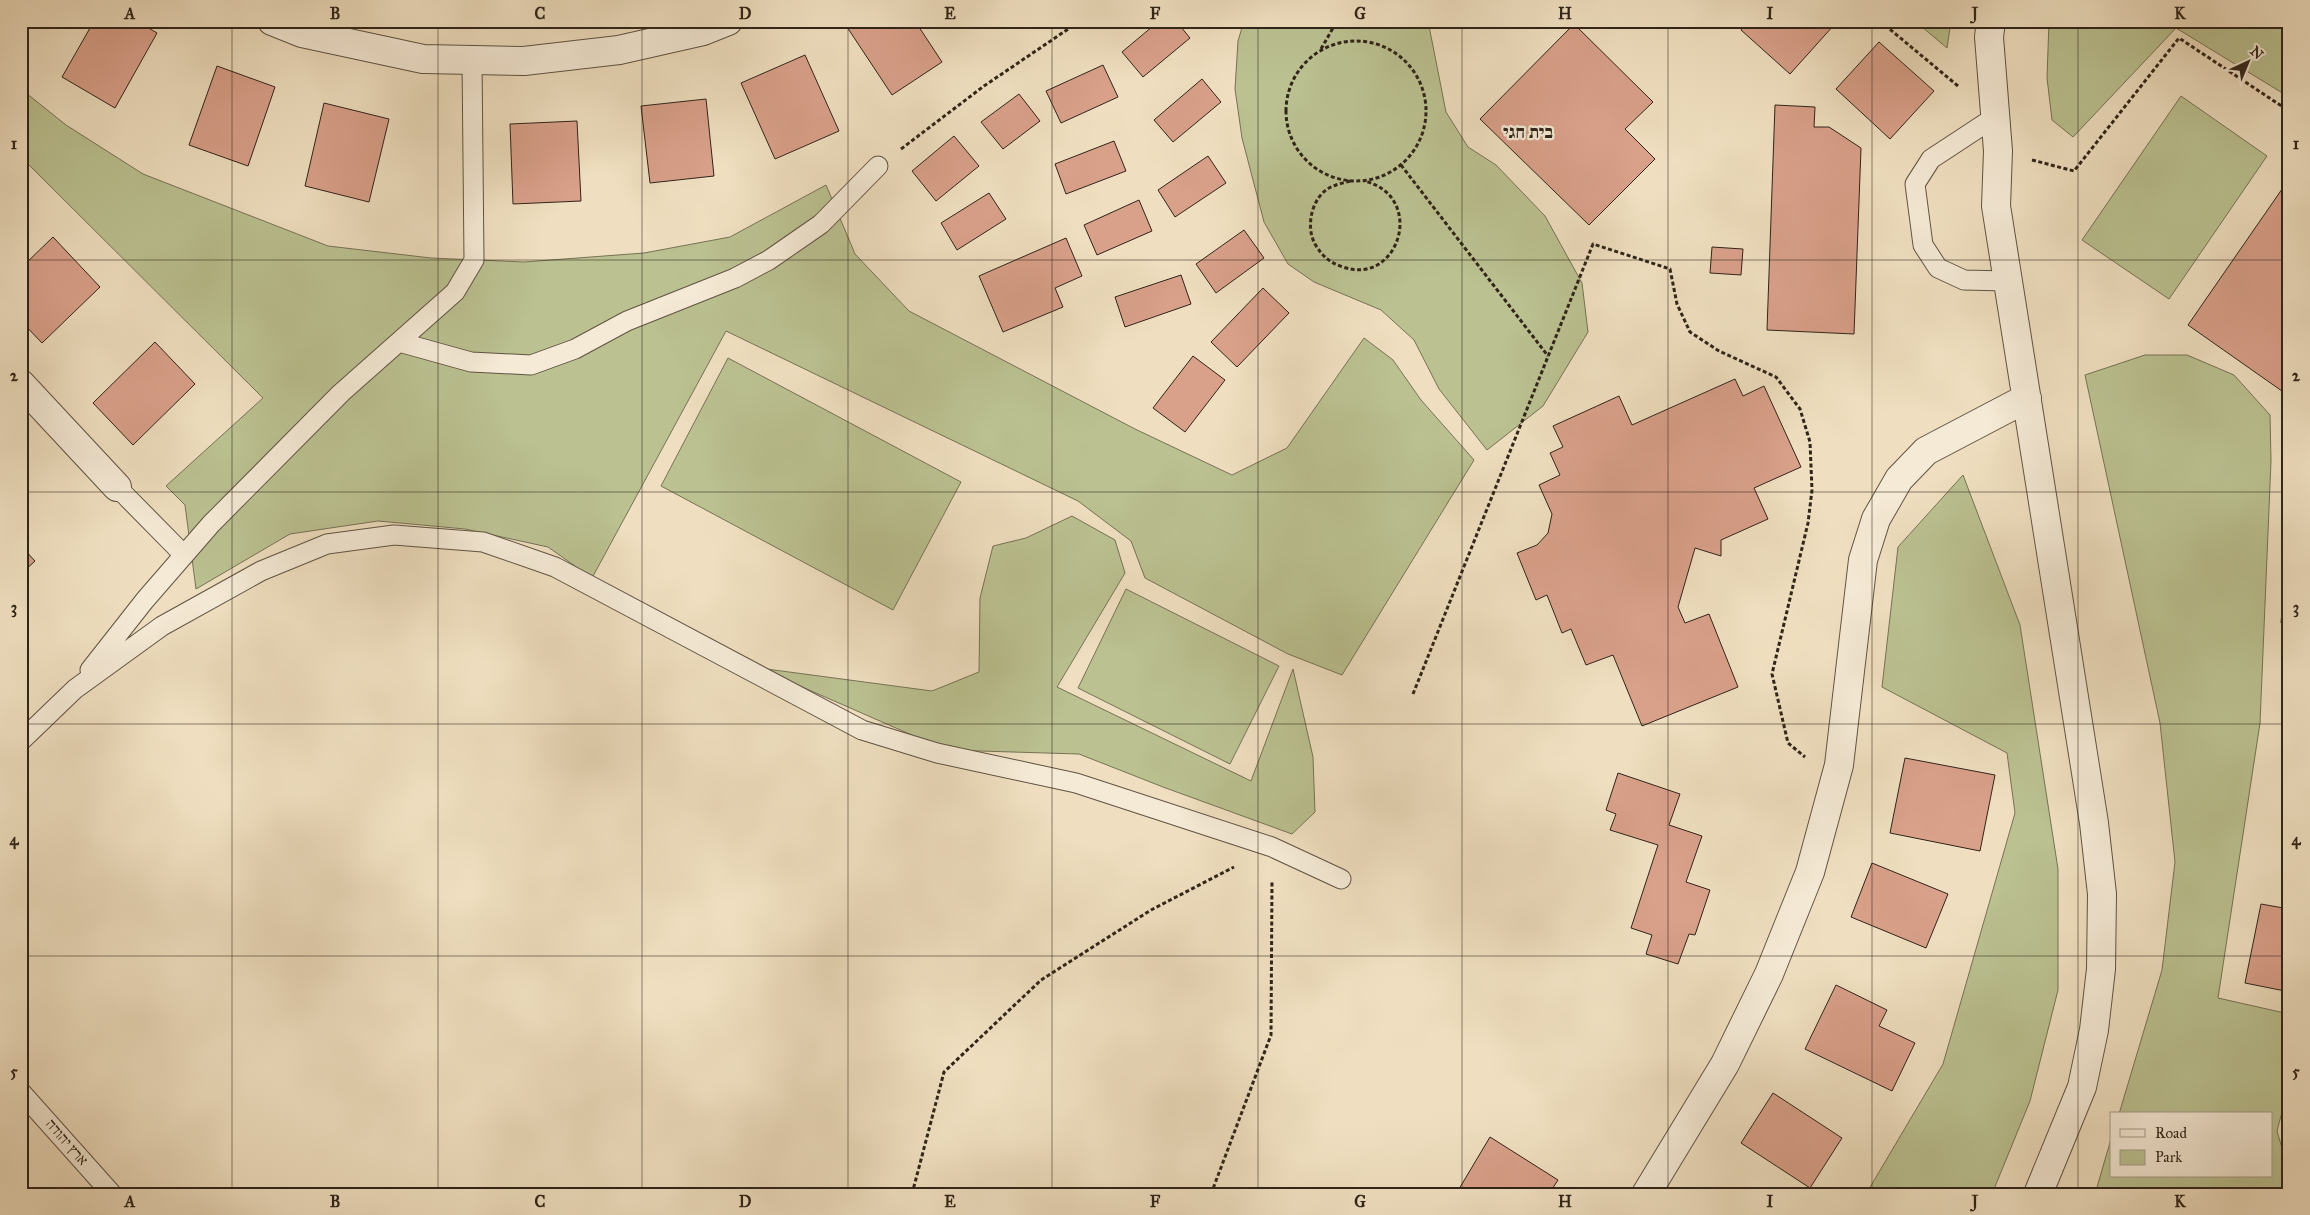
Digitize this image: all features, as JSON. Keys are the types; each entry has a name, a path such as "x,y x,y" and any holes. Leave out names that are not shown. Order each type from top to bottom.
{"street":[{"path":"272,21 302,33 423,59 524,61 619,50 703,31 728,21"},
{"path":"1991,21 1989,37 1998,150 1996,206 2006,282 2027,398 2094,822 2102,894 2100,969 2094,1030 2082,1087 2038,1194"},
{"path":"21,384 117,487"},
{"path":"1646,1194 1725,1064 1769,974 1810,872 1839,765 1862,560 1876,519 1899,479 1926,451 2027,398"}],"lane":[{"path":"21,741 75,689 211,524 341,393 455,292 474,260 472,60"},
{"path":"1995,117 1931,158 1915,184 1923,245 1938,268 1964,280 2006,282"},
{"path":"399,342 471,362 530,365 575,349 627,321 735,278 768,260 821,224 878,166"},
{"path":"117,487 184,555"},
{"path":"75,689 162,626 261,571 327,544 394,535 483,542 555,567 862,730 937,753 1076,783 1272,847 1341,879"},
{"name":"ארץ יהודה","path":"21,1092 112,1194"}],"path":[{"path":"878,166 984,86 1080,21"},
{"path":"1337,21 1320,48 1301,65 1290,86 1285,110 1292,141 1306,161 1326,175 1350,181"},
{"path":"1880,21 1995,117"},
{"path":"1998,150 2074,170 2179,38 2289,111"},
{"path":"1320,48 1357,40 1381,44 1402,57 1418,76 1426,99 1426,124 1418,147 1401,165 1380,178 1350,181 1330,187 1319,198 1312,212 1312,232 1321,254 1333,264 1351,270 1366,269 1381,263 1392,252 1400,235 1401,219 1396,204 1386,192 1373,183 1361,180"},
{"path":"1401,165 1548,356"},
{"path":"1414,694 1593,244 1670,269 1677,304 1690,332 1719,351 1776,377 1800,409 1810,442 1812,490 1808,523 1772,674 1788,743 1835,781"},
{"path":"912,1194 944,1072 1041,980 1151,910 1272,847 1271,1035 1211,1194"}],"green space":[{"path":"1244,21 1313,21 1429,26 1446,112 1468,147 1496,165 1545,216 1582,283 1588,332 1543,406 1487,450 1439,389 1414,340 1381,310 1314,282 1288,264 1264,222 1242,138 1235,89 1238,41"},
{"path":"1915,21 1951,21 1947,48"},
{"path":"2049,21 2289,21 2289,97 2176,28 2073,137 2052,120 2047,78"},
{"path":"21,89 66,125 143,174 328,246 431,258 524,262 644,253 730,237 826,185 855,254 909,311 1135,429 1232,475 1287,448 1364,338 1393,360 1421,400 1474,460 1342,675 1288,654 1145,578 1131,541 1078,501 726,331 592,578 548,547 465,529 378,521 290,534 196,589 185,505 166,486 263,398 21,157"},
{"path":"2181,96 2267,156 2169,299 2082,240"},
{"path":"2145,355 2187,355 2234,375 2270,415 2271,461 2260,723 2218,998 2289,1014 2288,1089 2277,1131 2289,1172 2289,1194 2095,1194 2110,1142 2110,1178 2272,1178 2272,1112 2120,1112 2162,970 2175,862 2160,723 2085,375"},
{"path":"728,358 961,482 893,610 661,486"},
{"path":"1963,475 2020,625 2058,869 2058,990 2030,1101 1992,1194 1866,1194 1943,1064 2015,813 2007,753 1882,687 1898,547"},
{"path":"1072,516 1115,540 1125,573 1057,687 1251,781 1293,669 1313,757 1315,812 1292,834 1079,754 946,750 759,668 932,691 979,672 980,598 993,546 1026,538"},
{"path":"1126,589 1279,666 1230,764 1078,688"}],"building":[{"path":"94,21 137,21 157,33 115,108 62,77"},
{"path":"843,21 915,21 942,62 892,95"},
{"path":"1159,21 1176,21 1190,38 1143,77 1122,52"},
{"path":"1749,21 1829,21 1834,25 1790,74 1741,30"},
{"path":"1574,24 1653,102 1625,129 1655,159 1589,225 1480,119"},
{"path":"1879,42 1934,91 1890,139 1836,89"},
{"path":"805,55 839,131 775,159 741,83"},
{"path":"1103,65 1118,97 1061,123 1046,91"},
{"path":"217,66 275,87 248,166 189,145"},
{"path":"1202,79 1221,102 1173,142 1154,120"},
{"path":"1019,94 1040,121 1003,149 981,122"},
{"path":"706,99 714,176 650,183 641,106"},
{"path":"324,103 389,119 369,202 305,186"},
{"path":"1775,105 1815,107 1814,127 1829,127 1861,148 1854,334 1767,330"},
{"path":"577,121 581,201 513,204 510,124"},
{"path":"954,136 979,166 936,201 912,171"},
{"path":"1114,141 1126,171 1066,194 1055,164"},
{"path":"1208,156 1226,183 1175,217 1158,190"},
{"path":"2289,179 2289,396 2188,325"},
{"path":"989,193 1006,219 957,250 941,223"},
{"path":"1139,200 1152,231 1097,255 1084,225"},
{"path":"1244,230 1264,258 1216,293 1196,264"},
{"path":"53,237 100,287 42,343 21,321 21,268"},
{"path":"1066,238 1082,276 1055,288 1063,307 1003,332 979,276"},
{"path":"1712,247 1743,249 1741,275 1710,273"},
{"path":"1181,275 1191,304 1125,327 1115,297"},
{"path":"1263,288 1289,313 1237,367 1211,342"},
{"path":"155,342 195,384 133,445 93,403"},
{"path":"1193,356 1225,380 1185,432 1153,408"},
{"path":"1735,379 1743,396 1764,386 1801,467 1754,488 1768,519 1721,540 1721,556 1695,548 1678,607 1685,623 1709,614 1738,687 1642,726 1613,655 1586,665 1571,629 1562,633 1547,595 1536,600 1517,553 1537,545 1548,533 1552,514 1539,485 1560,475 1550,453 1563,447 1553,426 1619,396 1632,425"},
{"path":"2289,534 2289,624 2281,623"},
{"path":"21,546 35,561 21,574"},
{"path":"1905,758 1995,775 1980,851 1890,833"},
{"path":"1618,773 1680,794 1669,825 1702,836 1686,882 1710,890 1695,935 1689,934 1678,964 1646,954 1652,935 1631,928 1658,845 1610,830 1616,814 1606,810"},
{"path":"1872,863 1948,894 1926,948 1851,917"},
{"path":"2261,904 2289,909 2289,973 2285,991 2245,983"},
{"path":"1836,985 1887,1010 1879,1026 1915,1043 1892,1091 1805,1049"},
{"path":"1773,1093 1842,1138 1810,1188 1741,1143"},
{"path":"1490,1137 1558,1180 1549,1194 1456,1194"}],"district":[{"name":"בית חגי","path":"1528,132"}]}
